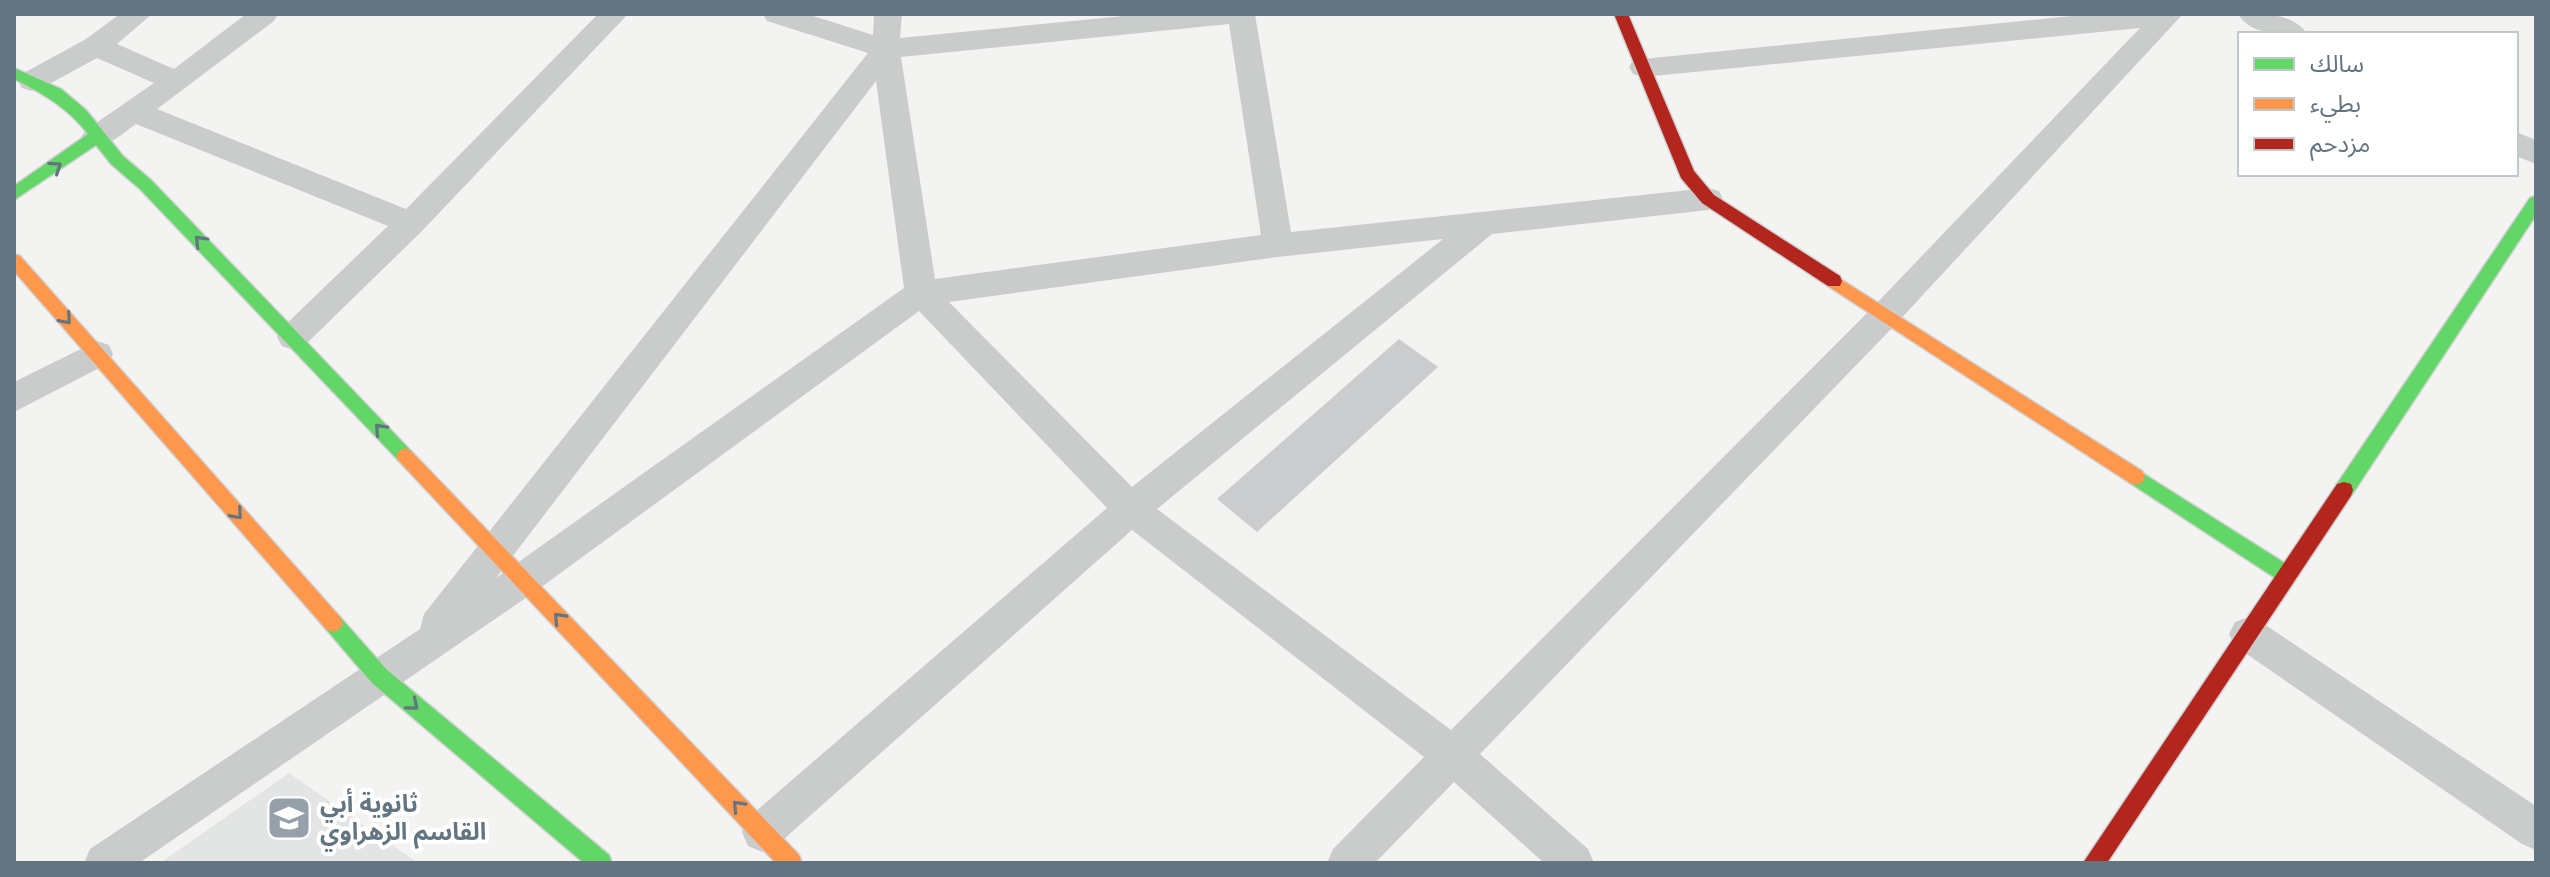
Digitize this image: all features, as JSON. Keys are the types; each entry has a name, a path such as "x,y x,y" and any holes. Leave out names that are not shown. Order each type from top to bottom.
{"street":[{"path":"20,81 96,46 138,14"},
{"path":"14,194 177,82 264,14"},
{"path":"293,337 411,223 614,14"},
{"path":"777,14 886,49 1239,14 1278,245"},
{"path":"888,14 886,49 921,293 1131,509 1451,754 1574,863"},
{"path":"1621,14 1687,174 1708,199 2287,575"},
{"path":"2252,14 2289,32"},
{"path":"1643,67 2168,15"},
{"path":"1347,863 1885,315 2168,15"},
{"path":"96,46 177,82"},
{"path":"418,650 886,49"},
{"path":"20,81 70,103 96,137 293,337 791,863"},
{"path":"133,111 411,223"},
{"path":"2518,144 2536,153"},
{"path":"104,863 523,580 921,293 1278,245 1708,199"},
{"path":"2094,863 2536,202"},
{"path":"762,832 1131,509 1483,224"},
{"path":"14,260 22,277 97,354 379,676 601,863"},
{"path":"14,398 97,354"},
{"path":"2248,634 2536,830"}],"shaded area":[{"name":"ثانوية أبي القاسم الزهراوي","path":"289,773 418,863 160,863"}],"building":[{"path":"1399,339 1438,367 1257,532 1217,499"}],"traffic: fast":[{"path":"14,73 56,93 81,114 117,160 146,185 405,456"},
{"path":"14,194 96,137"},
{"path":"2344,490 2536,202"},
{"path":"2136,477 2287,575"},
{"path":"333,623 379,676 601,863"}],"traffic: slow":[{"path":"14,260 333,623"},
{"path":"1834,281 2136,477"},
{"path":"405,456 791,863"}],"traffic: jam":[{"path":"1621,14 1687,174 1708,199 1834,281"},
{"path":"2094,863 2344,490"}],"place":[{"name":"ثانوية أبي القاسم الزهراوي","path":"289,818"}]}
